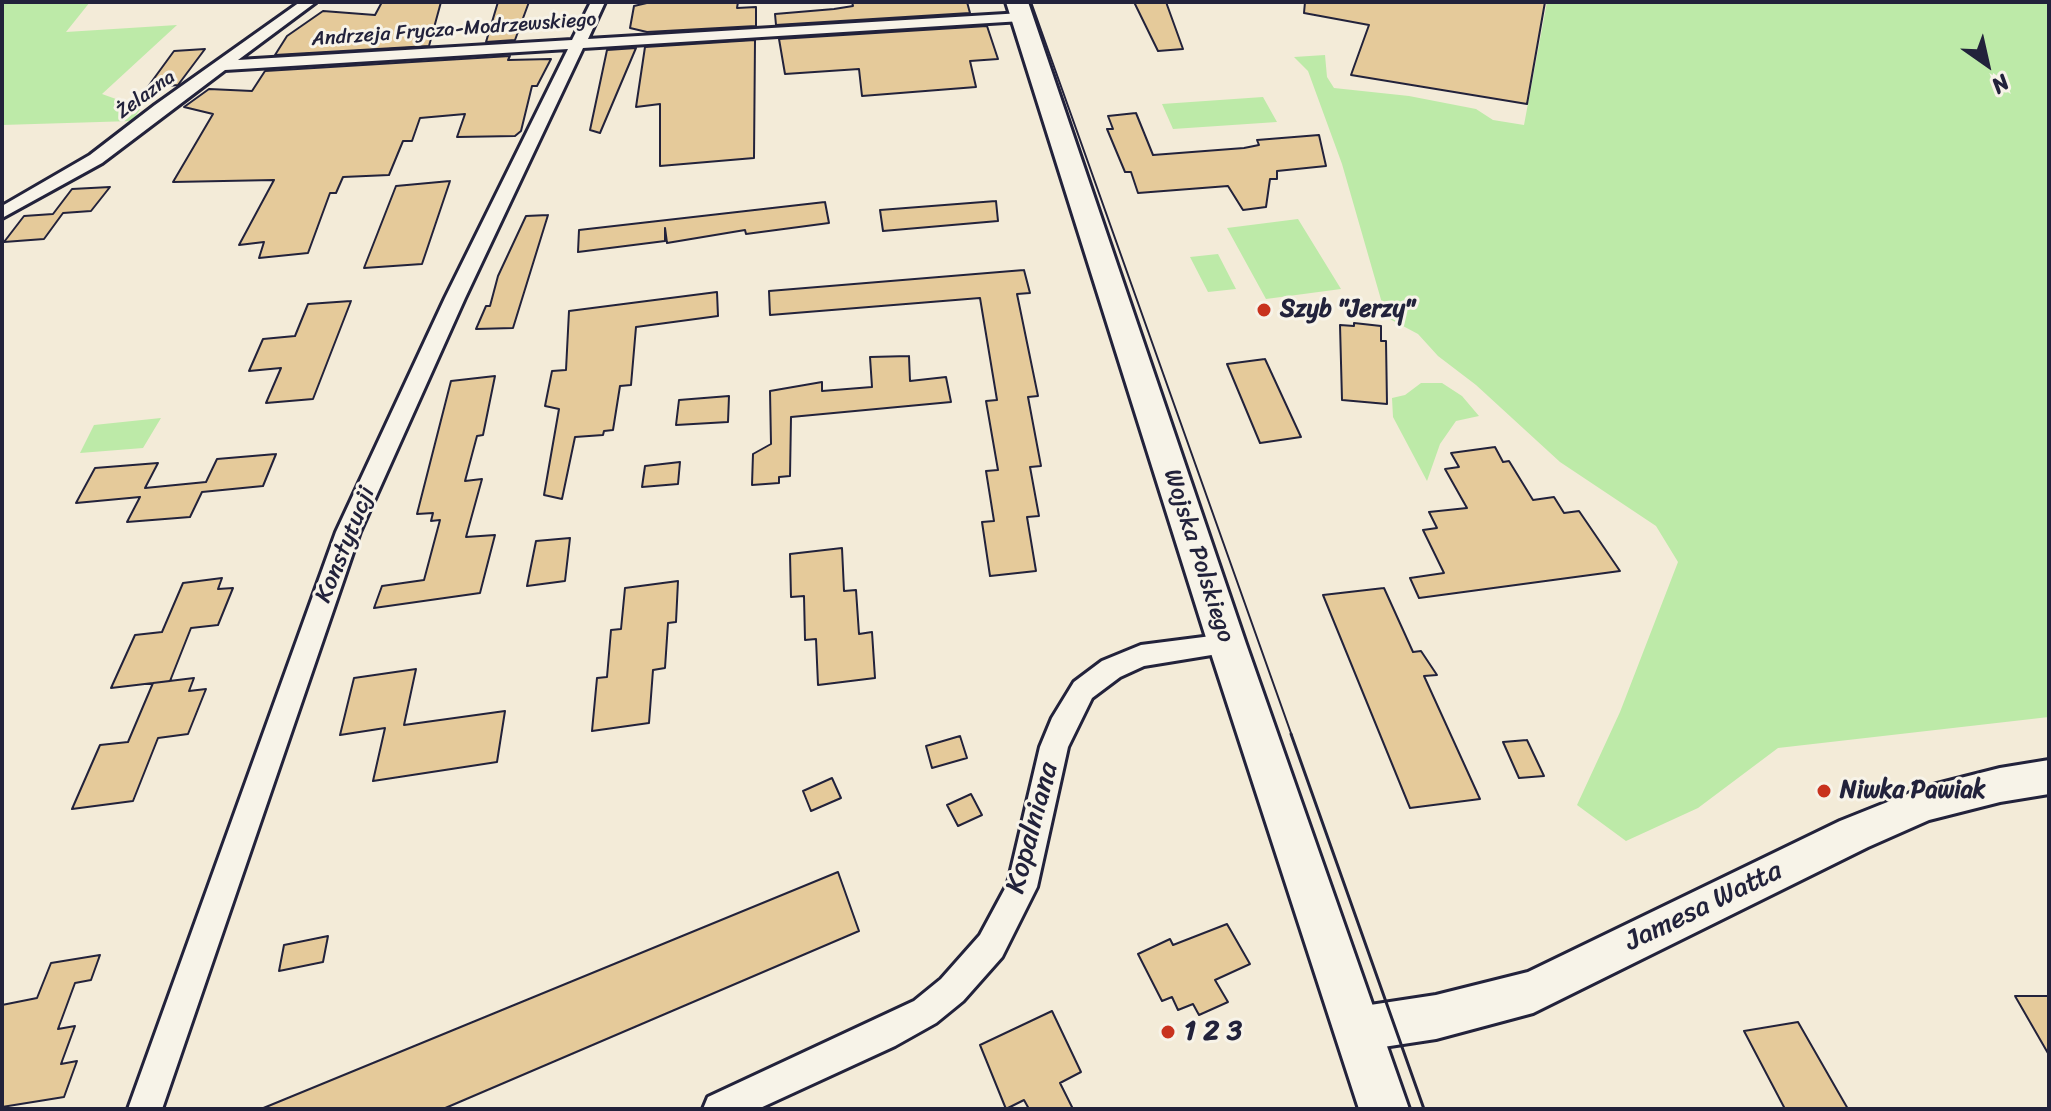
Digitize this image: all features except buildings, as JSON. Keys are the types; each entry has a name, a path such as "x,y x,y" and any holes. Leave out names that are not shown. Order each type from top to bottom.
{"main road":[{"name":"Wojska Polskiego","path":"1019,9 1227,644 1384,1109"}],"street":[{"name":"Żelazna","path":"2,213 96,159 161,108 309,2"},
{"name":"Konstytucji","path":"145,1109 348,532 455,298 598,2"},
{"name":"Andrzeja Frycza-Modrzewskiego","path":"224,65 1019,9"},
{"name":"Kopalniana","path":"720,1109 883,1034 925,1012 952,990 991,946 1022,887 1054,747 1083,690 1111,669 1141,656 1227,644"},
{"name":"Jamesa Watta","path":"1357,1029 1436,1017 1533,992 1896,816 1925,804 1985,788 2049,777"}],"green space":[{"path":"2,2 90,2 66,32 177,25 102,94 141,108 132,121 2,125"},
{"path":"1547,2 2049,2 2049,717 1778,748 1698,808 1626,841 1577,805 1620,712 1678,562 1656,526 1560,462 1476,385 1438,356 1418,334 1386,317 1342,164 1308,71 1294,57 1325,55 1327,77 1334,88 1409,96 1476,109 1493,120 1524,125"},
{"path":"1263,97 1277,122 1173,129 1162,104"},
{"path":"1298,219 1341,289 1266,299 1227,228"},
{"path":"1218,254 1236,289 1208,292 1190,257"},
{"path":"1421,383 1442,383 1462,396 1479,416 1456,421 1440,444 1427,481 1393,417 1392,398 1405,395"},
{"path":"161,418 143,448 80,453 94,425"}],"tram line":[{"path":"1031,2 1292,736"},
{"path":"1291,734 1424,1109"}],"place":[{"name":"Szyb \"Jerzy\"","path":"1264,310"},
{"name":"Niwka Pawiak","path":"1824,791"},
{"name":"1 2 3","path":"1168,1032"}]}
